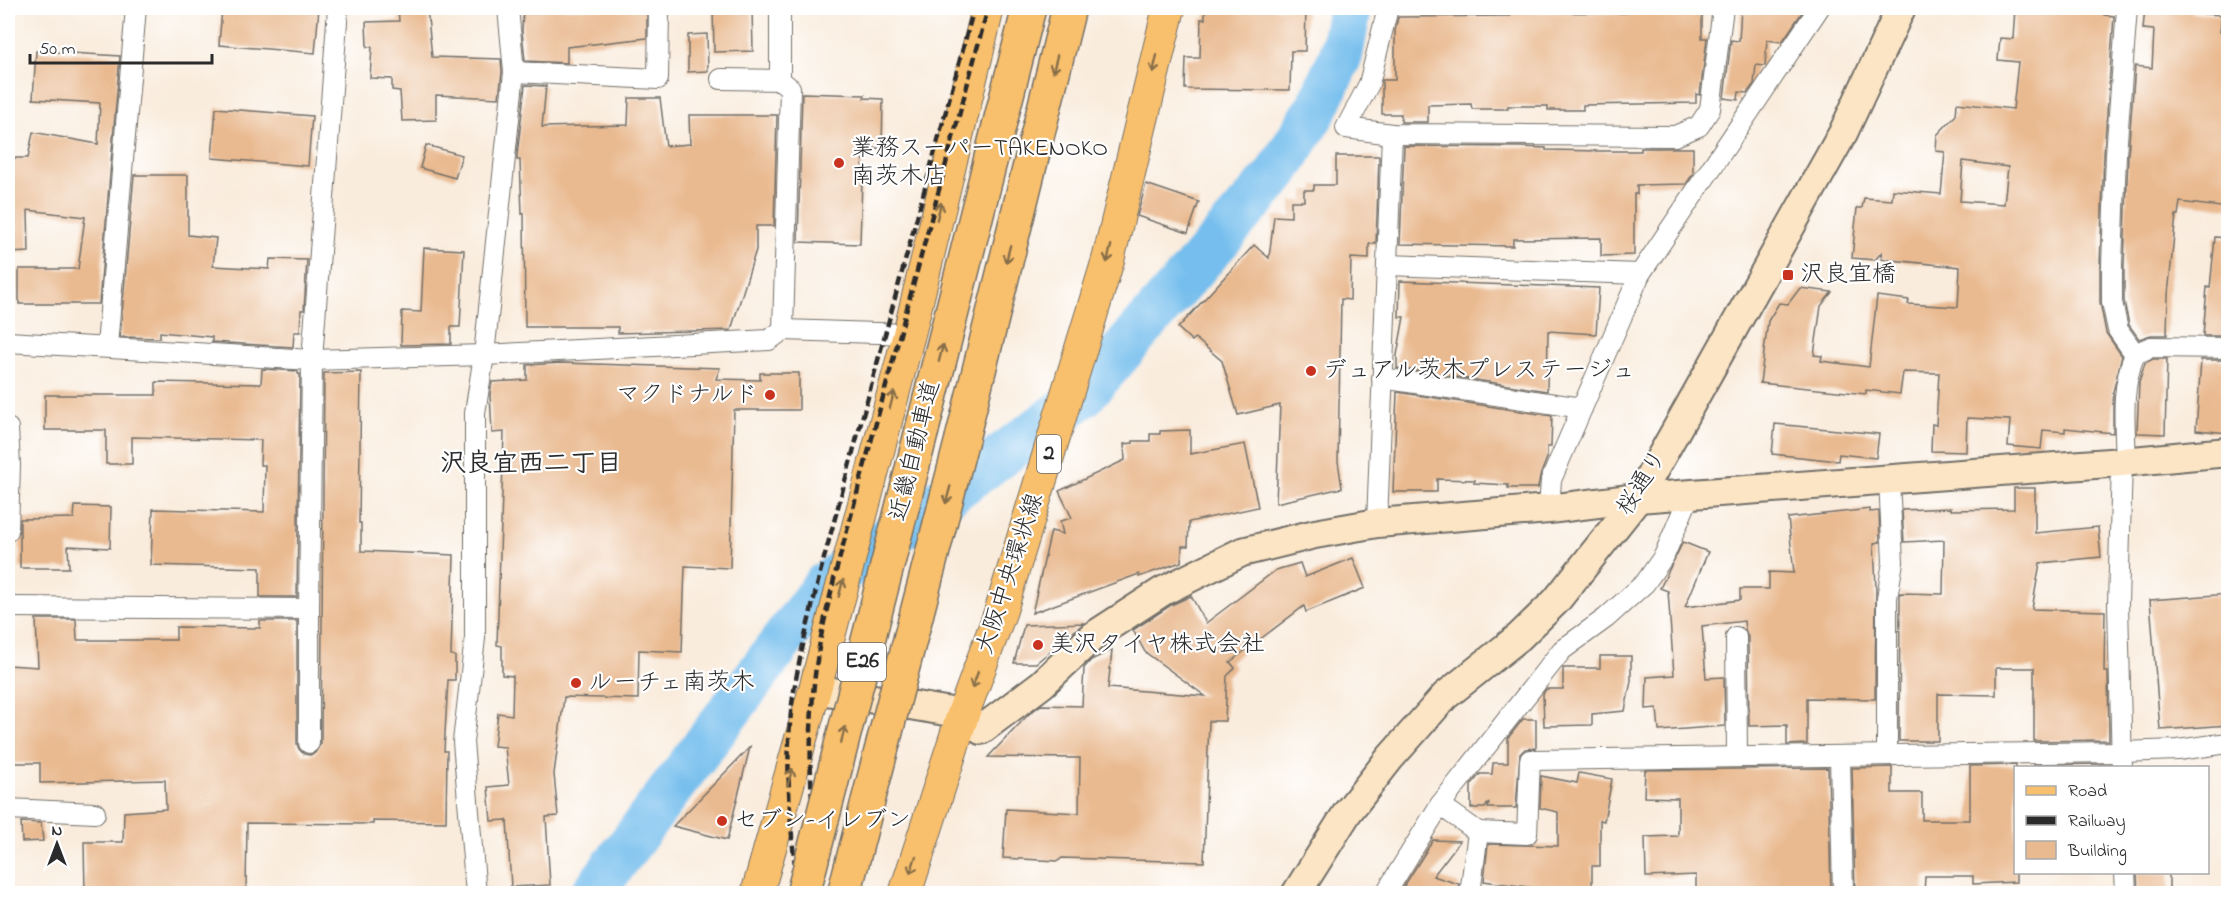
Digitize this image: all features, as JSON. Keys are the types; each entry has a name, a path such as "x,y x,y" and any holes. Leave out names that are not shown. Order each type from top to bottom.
{"highway":[{"name":"近畿自動車道","path":"802,894 1029,8"},
{"name":"近畿自動車道","path":"844,894 962,439 1069,8"}],"main road":[{"path":"757,894 909,334 988,8"},
{"name":"大阪中央環状線","path":"905,894 963,714 1002,610 1108,260 1169,8"}],"street":[{"path":"107,346 136,8"},
{"path":"309,743 312,360 338,8"},
{"path":"476,894 462,741 475,638 476,413 514,72 508,8"},
{"path":"514,72 658,79 659,8"},
{"path":"780,8 780,80"},
{"path":"1388,8 1369,84 1346,128 1392,134 1675,136 1699,126 1710,109 1723,8"},
{"path":"1549,509 1551,480 1640,274 1819,8"},
{"name":"桜通り","path":"1296,894 1347,813 1390,758 1445,696 1519,637 1556,601 1638,498 1843,133 1901,8"},
{"path":"2127,8 2116,154 2112,292 2118,330 2135,354"},
{"path":"721,79 780,80 790,88 783,330"},
{"path":"1377,522 1392,134"},
{"path":"1387,265 1640,274"},
{"path":"8,342 107,346 312,360 484,355 770,340 783,330 909,334"},
{"path":"2121,760 2118,604 2125,394 2129,367 2135,354 2151,347 2229,348"},
{"path":"1382,378 1582,408"},
{"path":"8,428 10,465 8,531"},
{"path":"814,689 963,714 981,730 1042,684 1092,637 1163,591 1242,552 1377,522 1549,509 1638,498 2124,462 2229,452"},
{"path":"1887,755 1887,598 1893,562 1889,480"},
{"path":"1385,894 1440,805 1562,650 1606,618 1645,583 1664,556 1690,494"},
{"path":"8,607 309,609"},
{"path":"1736,637 1737,757"},
{"path":"1440,805 1478,832 1527,834 1530,760 1887,755 2121,760 2229,743"},
{"path":"1840,756 1843,894"},
{"path":"8,809 95,813"},
{"path":"1470,894 1478,832"},
{"path":"2125,874 2126,894"}],"building":[{"path":"222,8 319,8 315,53 219,45"},
{"path":"398,8 427,8 432,57 501,59 499,98 436,95 436,120 402,121 400,91 392,90 392,79 370,78 372,47 367,47 366,22 399,21"},
{"path":"523,8 647,8 647,38 567,47 567,63 525,61 522,31"},
{"path":"713,8 752,8 753,51 714,52"},
{"path":"1205,8 1306,8 1305,51 1291,51 1290,90 1185,89 1186,58 1200,58 1201,19 1205,19"},
{"path":"1702,8 1702,38 1707,38 1700,95 1696,94 1696,103 1583,105 1583,110 1548,110 1548,106 1472,109 1471,104 1428,105 1428,122 1401,122 1401,114 1382,114 1382,80 1395,80 1395,31 1398,17 1510,16 1510,12 1626,13 1626,9"},
{"path":"1741,8 1805,8 1782,42 1767,40 1765,66 1756,65 1754,84 1747,93 1739,92 1738,100 1724,98 1731,40 1739,41"},
{"path":"2015,8 2105,8 2104,15 2114,16 2104,154 2100,265 2100,302 2106,333 2122,356 2113,392 2113,433 2065,428 2065,432 2043,430 2041,449 2008,446 2010,420 1967,418 1966,452 1931,451 1932,424 1936,425 1939,373 1903,372 1900,394 1866,390 1866,394 1760,383 1768,321 1779,303 1788,304 1800,288 1832,292 1821,306 1814,355 1822,356 1821,361 1869,367 1877,296 1909,300 1908,304 1958,307 1960,267 1881,259 1882,252 1875,260 1852,258 1857,208 1862,208 1864,198 1892,200 1893,190 1941,194 1945,152 1936,151 1937,135 1956,115 1957,103 2013,109 2018,62 1998,60 2000,38 2013,39","holes":["1963,161 2008,167 2004,204 1960,201"]},
{"path":"2145,8 2193,8 2192,13 2222,15 2220,32 2229,32 2229,208 2180,202 2178,215 2176,215 2168,295 2167,335 2151,335 2139,339 2129,325 2124,301 2124,265 2128,155 2135,66 2152,68 2154,30 2143,29"},
{"path":"707,34 708,71 688,72 688,35"},
{"path":"36,51 120,56 99,304 19,304 19,269 78,269 85,217 28,210 29,252 8,253 8,158 28,158 33,132 98,144 100,103 33,99"},
{"path":"525,85 546,86 542,127 628,125 629,98 660,98 666,146 690,144 689,115 777,115 774,226 756,226 756,250 731,330 618,333 618,327 525,327 524,213 522,214 520,160 517,160 517,156"},
{"path":"802,93 865,95 864,98 883,99 882,148 863,148 860,244 798,242"},
{"path":"216,108 312,116 308,166 212,158"},
{"path":"426,145 462,155 455,178 420,168"},
{"path":"1404,146 1519,147 1602,151 1693,148 1693,174 1686,184 1637,185 1637,194 1634,194 1634,255 1601,256 1601,238 1513,239 1513,246 1400,244"},
{"path":"1336,156 1379,156 1376,244 1369,244 1369,259 1351,258 1350,300 1341,299 1338,461 1342,488 1276,503 1280,405 1238,415 1222,361 1195,338 1192,341 1178,328 1254,245 1269,258 1274,216 1291,217 1291,201 1304,201 1304,190 1314,190 1314,185 1336,185"},
{"path":"134,175 188,175 188,235 216,238 213,266 269,269 270,259 307,260 304,310 301,310 300,332 294,332 293,347 212,342 212,337 160,332 160,338 120,337"},
{"path":"1146,184 1199,202 1188,233 1137,216"},
{"path":"2215,237 2229,238 2229,336 2203,336 2207,287 2210,288"},
{"path":"424,248 464,250 460,327 451,327 451,344 401,345 402,311 421,312"},
{"path":"1400,281 1599,288 1596,334 1548,331 1547,391 1397,368 1404,317 1399,317"},
{"path":"2153,359 2167,359 2165,434 2137,433 2139,382 2145,363"},
{"path":"2201,360 2229,360 2229,433 2196,430"},
{"path":"562,363 720,368 716,379 760,380 760,373 799,373 799,410 734,410 730,568 685,566 682,652 639,650 638,699 564,697 554,774 558,816 546,817 550,885 511,887 507,820 491,821 488,787 509,785 505,747 494,746 498,713 512,715 513,676 502,675 502,646 497,645 504,432 492,433 490,394 492,382 527,380 527,365"},
{"path":"262,369 298,371 300,374 297,597 260,597 260,568 151,565 153,509 264,512 265,465 260,465 261,440 132,437 132,464 106,464 106,430 45,430 45,395 156,395 156,382 261,384"},
{"path":"361,372 359,523 361,523 361,551 454,555 451,655 455,656 455,680 448,680 444,751 447,751 446,822 247,823 246,891 126,889 126,894 85,894 84,842 123,842 124,812 166,809 165,780 40,783 40,763 8,763 8,665 38,667 36,619 76,619 77,640 176,640 176,627 260,628 260,621 297,621 297,744 304,754 315,753 321,743 324,373"},
{"path":"1397,392 1552,416 1551,447 1547,447 1547,458 1538,488 1508,488 1508,485 1474,483 1475,480 1437,479 1437,492 1393,492"},
{"path":"1775,424 1879,434 1876,458 1839,454 1838,461 1772,454"},
{"path":"1190,430 1190,454 1245,444 1258,507 1189,522 1188,546 1182,546 1181,562 1139,577 1139,574 1032,613 1051,531 1063,534 1060,521 1072,518 1059,491 1125,460 1124,444 1133,443 1133,441 1150,441 1150,434 1160,434 1160,431"},
{"path":"2014,488 2035,488 2035,533 2098,527 2101,557 2040,563 2032,609 2105,611 2104,672 2108,672 2109,740 2034,741 2034,668 1996,668 1996,695 1938,694 1938,741 1899,741 1900,593 1943,594 1944,540 1904,542 1902,510 2014,509"},
{"path":"75,506 111,507 110,548 68,546 69,568 20,568 20,519 74,518"},
{"path":"1870,509 1870,512 1879,511 1880,542 1874,543 1875,699 1807,698 1807,744 1787,745 1787,725 1749,726 1748,637 1744,621 1702,626 1706,678 1724,677 1725,726 1659,731 1657,708 1646,709 1647,677 1674,675 1668,591 1660,588 1683,542 1708,552 1685,607 1740,600 1740,589 1769,589 1769,572 1794,573 1788,518"},
{"path":"1353,558 1365,588 1306,612 1304,606 1230,662 1235,668 1227,676 1225,721 1209,721 1204,862 1062,858 1058,861 1003,858 1006,809 1079,813 1080,758 988,757 1029,714 1041,705 1082,706 1084,668 1091,660 1112,650 1108,688 1205,696 1145,652 1133,630 1171,605 1191,596 1206,623 1276,570 1300,563 1305,577"},
{"path":"2229,594 2229,725 2160,730 2150,600"},
{"path":"1084,623 1036,663 1014,663 1024,625"},
{"path":"1600,656 1631,656 1631,681 1625,711 1592,714 1592,725 1544,726 1543,694 1546,689 1563,689 1563,668 1600,668"},
{"path":"1523,719 1536,719 1536,748 1525,749 1520,754 1516,808 1488,808 1489,802 1485,808 1471,808 1471,785 1480,774 1492,774 1493,763 1508,763 1508,738"},
{"path":"750,747 727,840 673,826"},
{"path":"2110,764 2110,766 2034,766"},
{"path":"2016,765 2014,766 2014,874 2016,874 2016,882 1973,884 1973,876 1925,876 1924,894 1855,894 1852,768 1892,767 1892,793 1922,793 1922,820 1970,820 1970,766"},
{"path":"1828,768 1831,894 1696,894 1696,875 1646,877 1645,837 1678,836 1678,798 1644,797 1645,770"},
{"path":"1579,773 1612,779 1604,821 1600,820 1600,866 1592,866 1592,891 1563,892 1484,881 1488,844 1558,846 1558,812 1540,808 1541,776 1577,783"},
{"path":"21,822 41,823 43,841 22,842"},
{"path":"1433,840 1460,841 1433,876 1459,884 1458,894 1399,894"},
{"path":"2137,874 2169,874 2169,894 2138,894"}],"waterway":[{"path":"592,894 825,584 1083,396 1275,176 1317,108 1341,55 1350,8"}],"railway":[{"path":"798,894 791,823 789,751 792,704 804,638 974,8"},
{"path":"821,894 814,832 811,768 812,704 820,642 835,575 988,8"}],"place":[{"name":"業務スーパーTAKENOKO 南茨木店","path":"839,163"},
{"name":"沢良宜橋","path":"1788,275"},
{"name":"デュアル茨木プレステージュ","path":"1311,371"},
{"name":"マクドナルド","path":"770,395"},
{"name":"美沢タイヤ株式会社","path":"1038,645"},
{"name":"ルーチェ南茨木","path":"576,683"},
{"name":"セブン-イレブン","path":"722,821"}],"district":[{"name":"沢良宜西二丁目","path":"531,465"}]}
